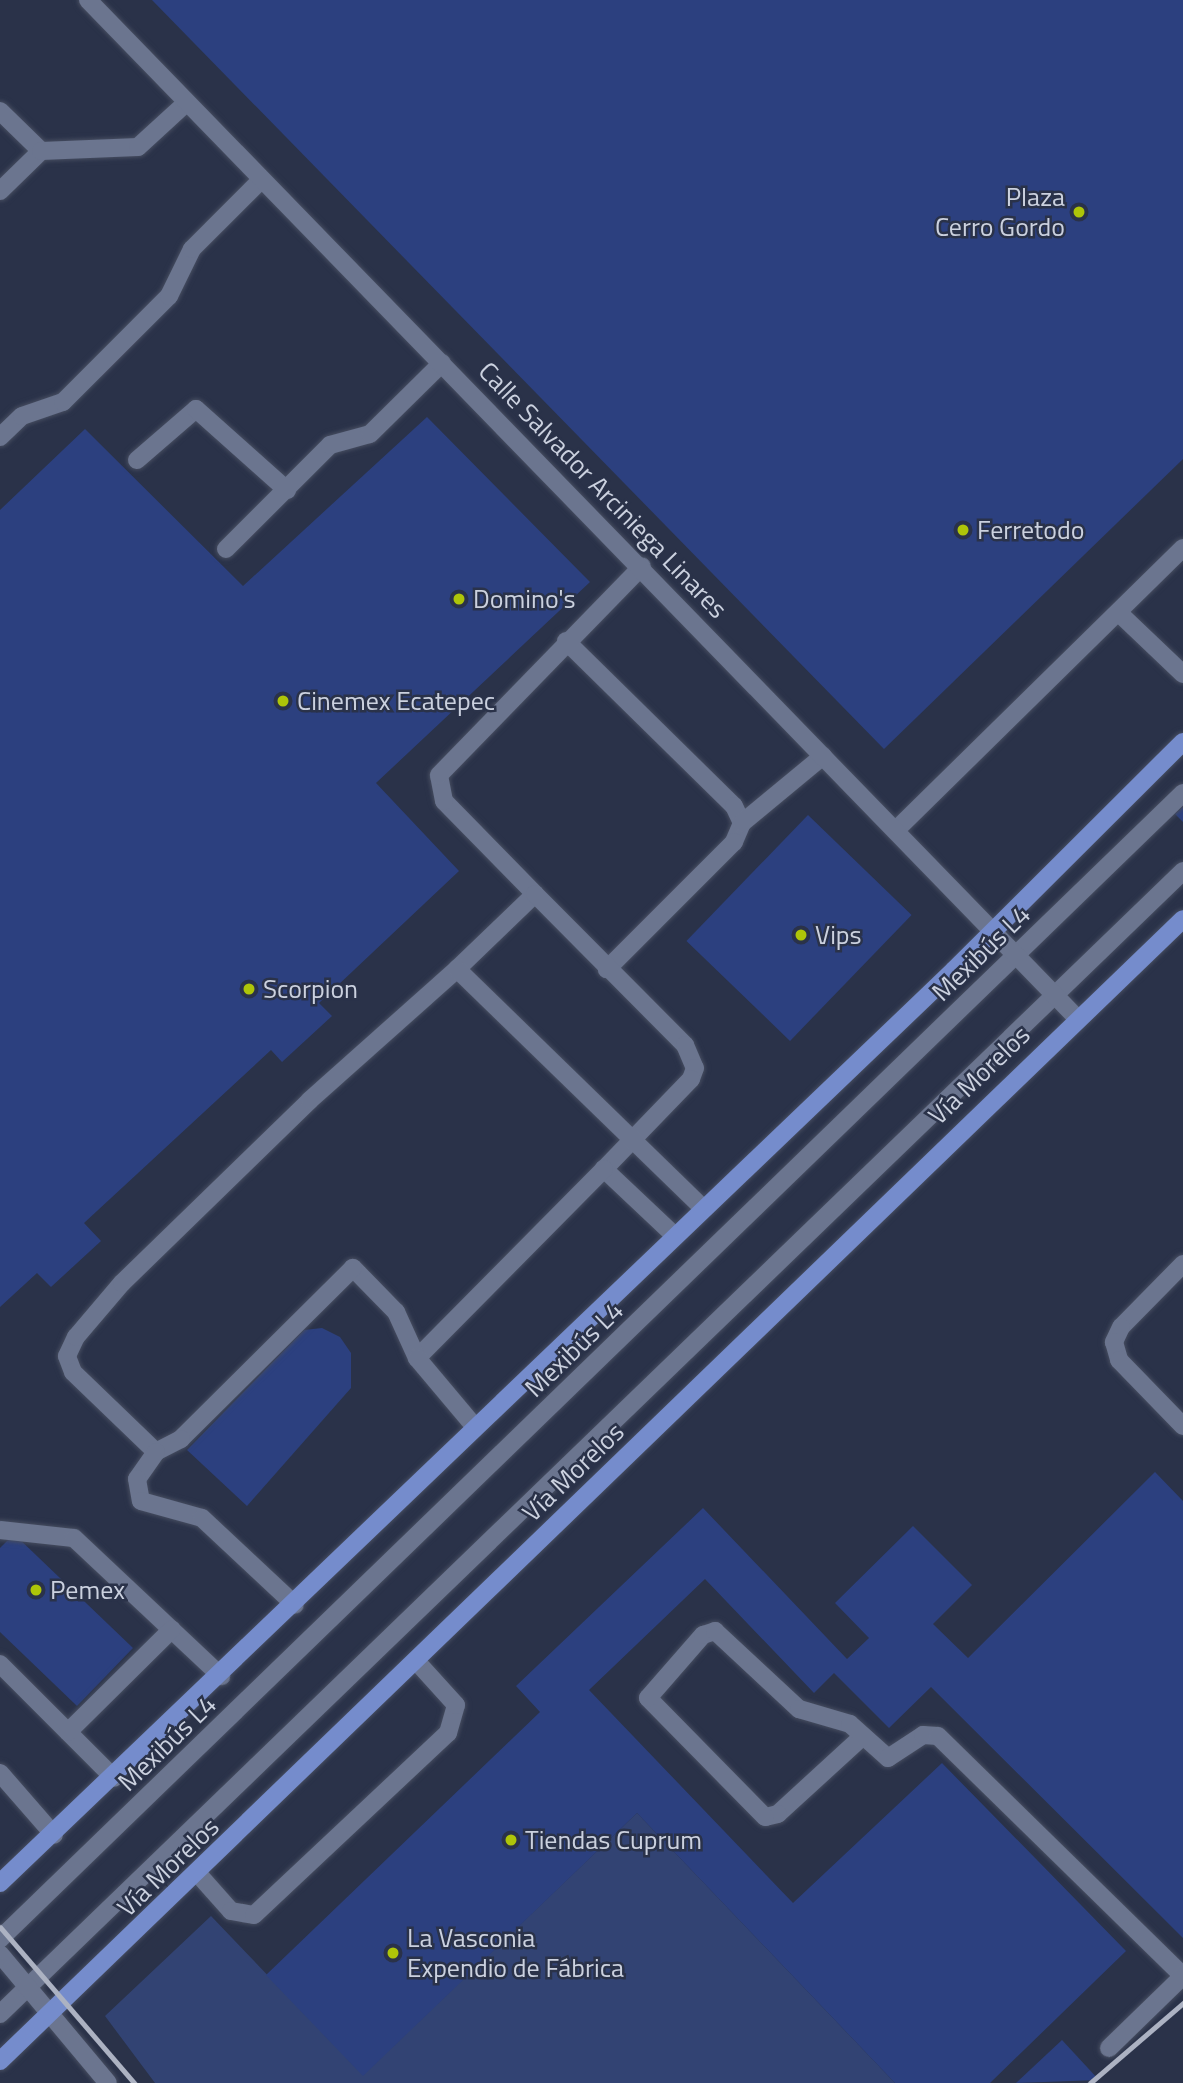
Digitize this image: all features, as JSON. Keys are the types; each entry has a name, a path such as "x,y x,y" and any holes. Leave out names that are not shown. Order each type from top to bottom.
{"main road":[{"path":"0,1883 54,1835 295,1605 475,1427 993,932 1183,742"},
{"name":"Vía Morelos","path":"0,2061 199,1875 1183,919"}],"street":[{"name":"Calle Salvador Arciniega Linares","path":"88,0 260,181 642,566 1078,1019"},
{"path":"0,191 41,151 138,147 186,103"},
{"path":"0,111 41,151"},
{"path":"0,436 22,416 59,405 72,393 169,296 192,249 260,181"},
{"path":"226,549 330,445 370,434 442,362"},
{"path":"137,460 196,409 287,490"},
{"path":"897,829 1120,614 1183,548"},
{"path":"417,1358 684,1088 695,1068 685,1045 444,801 437,785 445,767 642,566"},
{"path":"1120,614 1183,674"},
{"path":"566,641 734,806 742,823"},
{"path":"607,969 734,842 742,823 822,756"},
{"name":"Mexibús L4","path":"0,1939 1183,793"},
{"path":"0,2014 1183,871"},
{"path":"156,1452 73,1372 67,1356 76,1337 310,1100 457,969 536,894"},
{"path":"457,969 631,1142 703,1208"},
{"path":"604,1169 675,1236"},
{"path":"1183,1264 1121,1326 1114,1342 1119,1360 1183,1426"},
{"path":"295,1605 202,1518 141,1501 137,1479 156,1452 181,1439 353,1268 396,1312 417,1358 475,1427"},
{"path":"0,1530 74,1538 221,1675"},
{"path":"68,1732 172,1629"},
{"path":"863,1736 778,1814 765,1816 648,1698 703,1635 715,1631 799,1709 842,1720 863,1736 892,1759 923,1735 945,1741 1183,1976 1110,2048"},
{"path":"199,1875 232,1911 254,1915 448,1733 456,1704 417,1662"},
{"path":"0,1664 114,1778"},
{"path":"0,1773 54,1835"},
{"path":"0,1954 48,2015 108,2083"}],"shaded area":[{"path":"637,1813 895,2083 155,2083 105,2016 211,1916 363,2075"}],"building":[{"path":"152,0 1183,0 1183,459 884,749"},
{"path":"427,417 590,582 376,783 459,871 319,1003 332,1016 282,1062 271,1050 84,1223 101,1241 51,1287 37,1273 0,1307 0,510 85,429 243,586"},
{"path":"1183,807 1183,822 1175,814"},
{"path":"808,815 912,915 790,1041 686,941"},
{"path":"322,1328 340,1337 351,1353 351,1388 247,1506 187,1450 304,1330"},
{"path":"1155,1472 1183,1501 1183,1938 931,1687 889,1728 834,1673 814,1693 705,1579 589,1690 793,1903 942,1763 1126,1951 990,2083 895,2083 637,1813 363,2076 266,1975 540,1712 516,1686 703,1508 847,1659 869,1638 835,1603 913,1526 972,1585 933,1624 968,1658"},
{"name":"Pemex","path":"14,1534 133,1648 77,1706 0,1632 0,1548"},
{"path":"1062,2040 1099,2080 1016,2083"}],"railway":[{"path":"0,1927 134,2083"},
{"path":"1090,2083 1183,2003"}],"place":[{"name":"Plaza Cerro Gordo","path":"1079,212"},
{"name":"Ferretodo","path":"963,530"},
{"name":"Domino's","path":"459,599"},
{"name":"Cinemex Ecatepec","path":"283,701"},
{"name":"Vips","path":"801,935"},
{"name":"Scorpion","path":"249,989"},
{"name":"Pemex","path":"36,1590"},
{"name":"Tiendas Cuprum","path":"511,1840"},
{"name":"La Vasconia Expendio de Fábrica","path":"393,1953"}]}
